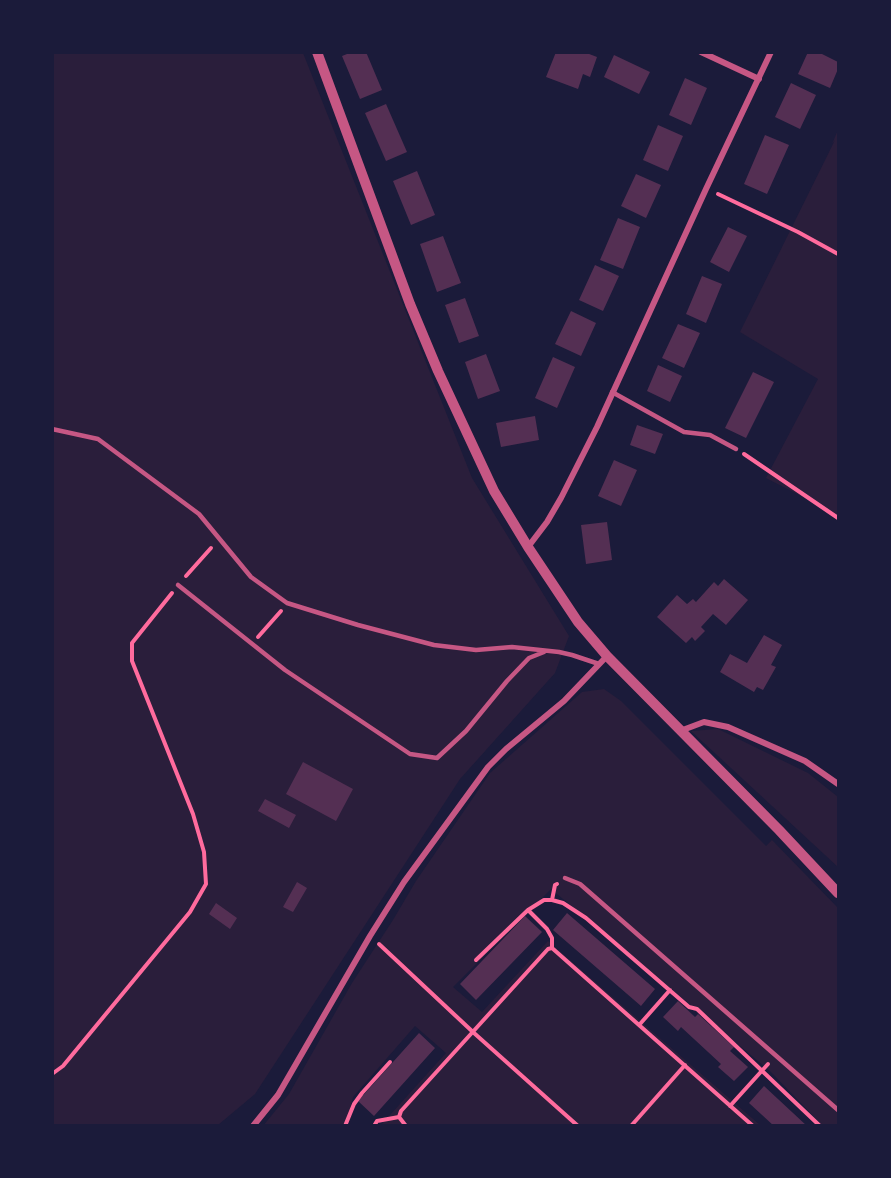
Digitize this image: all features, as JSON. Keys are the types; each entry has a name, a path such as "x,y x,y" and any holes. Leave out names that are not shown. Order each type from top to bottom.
{"street":[{"path":"317,52 410,304 438,371 501,504 603,660 680,731 838,893"},
{"path":"701,52 759,79"},
{"path":"528,547 561,498 597,427 771,52"},
{"path":"253,1125 278,1095 404,882 488,767 512,743 564,701 603,660"},
{"path":"680,731 704,722 728,727 805,761 838,784"}],"lane":[{"path":"612,392 684,432 710,435 736,448"},
{"path":"52,429 98,439 117,453 199,514 251,577 287,603 434,645 476,650 512,647 603,660"},
{"path":"178,585 285,669 410,754 437,758 466,730 529,658 546,651"},
{"path":"565,878 580,884 838,1110"}],"path":[{"path":"706,189 798,232 838,254"},
{"path":"736,448 838,518"},
{"path":"252,644 287,603"},
{"path":"52,1074 63,1066 190,912 206,884 204,852 193,814 132,660"},
{"path":"476,960 528,910 544,900 563,903 586,918 689,1007 697,1009 820,1125"},
{"path":"528,910 547,929 552,938 552,948 753,1125"},
{"path":"370,936 474,1033 578,1125"},
{"path":"399,1117 401,1111 552,948"},
{"path":"640,1024 670,990"},
{"path":"730,1106 776,1055"},
{"path":"345,1125 354,1104 390,1062"},
{"path":"631,1125 685,1065"},
{"path":"374,1125 377,1121 399,1117"},
{"path":"399,1117 406,1125"}],"shaded area":[{"path":"52,53 303,53 472,478 569,636 555,673 460,779 255,1094 218,1125 53,1125"},
{"path":"838,130 838,515 766,478 818,379 740,332"},
{"path":"604,689 621,701 766,846 772,840 838,908 838,1125 822,1125 770,1071 551,889 453,987 482,1012 548,941 760,1125 381,1125 446,1053 415,1026 353,1097 346,1125 263,1126 289,1094 352,983 416,881 490,773 582,692"},
{"path":"718,729 808,773 838,797 838,867 691,731"}],"building":[{"path":"352,52 366,52 382,90 360,99 342,56"},
{"path":"556,52 584,52 597,57 590,77 583,74 578,89 546,77"},
{"path":"808,52 818,52 838,62 838,69 830,88 798,74"},
{"path":"614,55 650,72 639,94 604,77"},
{"path":"685,78 707,88 691,125 669,115"},
{"path":"791,83 816,95 800,129 775,117"},
{"path":"386,104 407,152 386,161 365,113"},
{"path":"658,125 683,136 668,171 643,160"},
{"path":"765,135 789,145 767,194 744,184"},
{"path":"417,171 435,215 411,225 393,181"},
{"path":"636,174 661,185 646,218 621,206"},
{"path":"618,218 640,227 623,269 600,260"},
{"path":"728,227 747,236 729,272 710,262"},
{"path":"443,236 461,283 437,292 420,244"},
{"path":"595,265 619,276 603,311 579,300"},
{"path":"702,276 722,284 706,323 686,314"},
{"path":"465,298 479,336 459,343 445,305"},
{"path":"571,311 596,323 581,356 555,344"},
{"path":"678,324 700,333 684,368 662,358"},
{"path":"486,354 500,391 478,399 465,362"},
{"path":"553,357 575,367 557,408 535,398"},
{"path":"658,365 682,376 670,402 647,391"},
{"path":"753,372 774,382 746,438 725,428"},
{"path":"535,416 539,440 501,447 496,423"},
{"path":"637,425 663,434 655,454 630,445"},
{"path":"614,460 637,470 621,506 598,496"},
{"path":"607,522 612,560 586,564 581,525"},
{"path":"724,579 748,600 726,625 713,614 701,627 705,631 695,641 692,637 686,643 657,617 677,595 687,604 693,599 696,602 714,582 718,586"},
{"path":"764,635 782,645 771,665 776,667 763,690 757,687 754,692 720,672 730,654 747,663"},
{"path":"303,762 353,789 336,821 286,794"},
{"path":"265,799 296,815 289,828 258,811"},
{"path":"297,882 307,888 293,912 283,907"},
{"path":"216,903 237,918 230,929 209,914"},
{"path":"567,913 655,989 641,1006 553,930"},
{"path":"525,916 542,932 476,1000 460,984"},
{"path":"678,1001 695,1017 698,1014 734,1047 730,1051 748,1067 734,1081 718,1067 721,1064 681,1027 678,1031 663,1017"},
{"path":"419,1033 435,1048 374,1116 358,1101"},
{"path":"764,1086 807,1126 774,1126 749,1103"}]}
